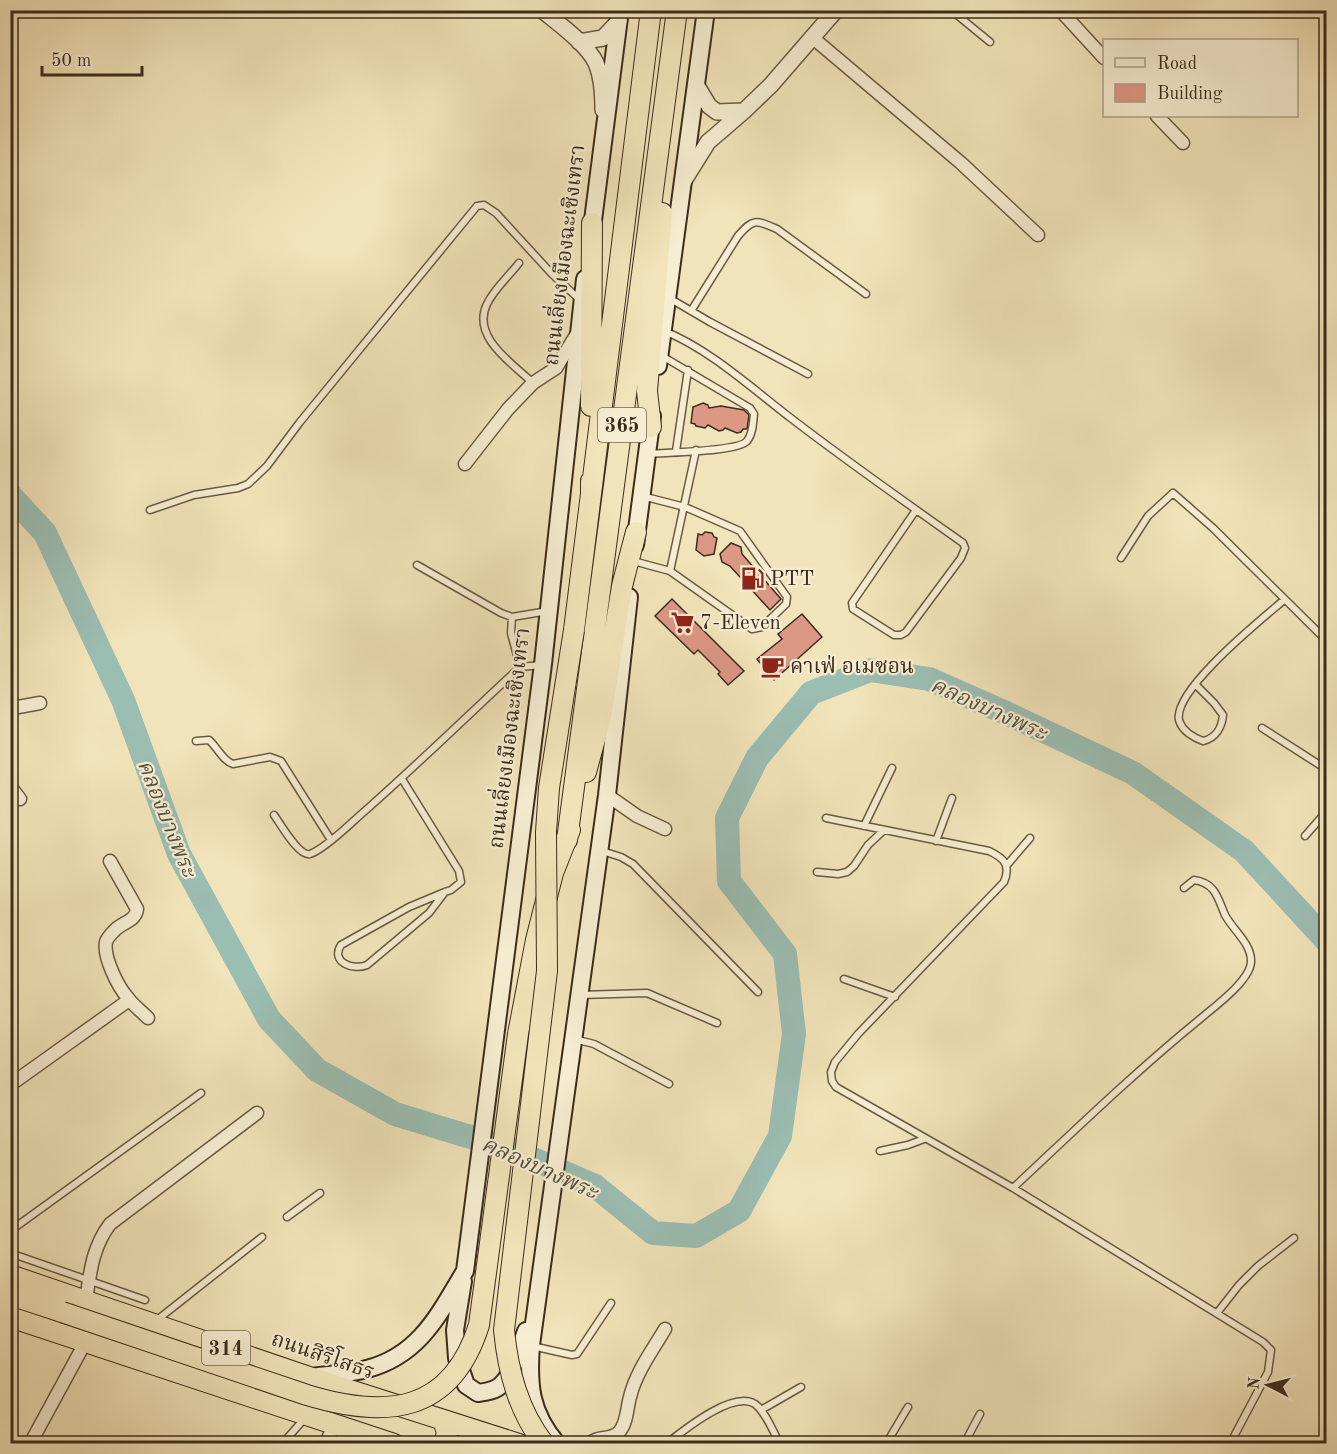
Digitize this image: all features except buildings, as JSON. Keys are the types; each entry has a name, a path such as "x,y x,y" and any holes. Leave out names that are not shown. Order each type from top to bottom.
{"highway":[{"name":"365","path":"591,494 651,10"},
{"name":"365","path":"567,840 678,10"},
{"path":"651,427 647,391 678,10"},
{"path":"544,1443 531,1425 516,1391 508,1363 504,1330 547,971 546,832 549,788 574,630 591,494 592,223"},
{"path":"10,1295 307,1395 340,1404 369,1408 397,1406 412,1402 438,1390 458,1370 466,1358 479,1325 518,1034 534,952 553,873 567,840 601,717 622,586 636,532"},
{"name":"ถนนสิริโสธร","path":"10,1275 443,1420 485,1439 519,1443"},
{"name":"314","path":"10,1317 391,1443"},
{"path":"443,1420 447,1433 444,1443"}],"main road":[{"name":"365","path":"557,1443 539,1417 533,1401 530,1388 531,1345 567,1094 606,795 636,532 706,10"},
{"name":"ถนนเลี่ยงเมืองฉะเชิงเทรา","path":"309,1377 368,1369 404,1352 420,1339 465,1271 543,664 582,301 620,16"},
{"path":"465,1271 455,1330 458,1358 466,1385 478,1393 491,1391 501,1386 508,1375 539,1297"}],"street":[{"path":"542,10 579,42 596,63 600,81 603,124 600,170"},
{"path":"683,182 708,142 771,85 836,10"},
{"path":"1060,10 1103,57"},
{"path":"579,42 603,38 620,16"},
{"path":"813,38 961,163 1038,235"},
{"path":"697,86 709,106 717,112 744,111"},
{"path":"1158,117 1183,143"},
{"path":"465,464 508,409 533,383 556,368 579,330"},
{"path":"10,702 18,707 40,703"},
{"path":"10,786 20,799"},
{"path":"606,795 665,830"},
{"path":"110,861 137,909 133,918 117,928 106,941 114,976 129,1000 148,1018"},
{"path":"10,1085 129,1000"},
{"path":"86,1301 99,1239 110,1224 257,1113"},
{"path":"589,1443 592,1440 612,1437 619,1432 636,1380 665,1329"},
{"path":"30,1443 86,1341"},
{"path":"326,1443 334,1424"}],"lane":[{"path":"951,10 990,42"},
{"path":"150,510 194,495 238,488 248,484 267,466 300,422 477,206 484,205 496,213 552,274 582,301"},
{"path":"691,311 738,236 747,225 753,222 760,222 777,229 867,294"},
{"path":"519,263 488,302 482,315 483,328 492,344 533,383"},
{"path":"668,297 808,374"},
{"path":"663,330 682,338 708,356 839,455 963,543 965,548 961,558 906,632 894,635 853,609 852,603 916,510"},
{"path":"648,454 742,445 749,440 754,414 750,408 659,355"},
{"path":"676,451 688,370"},
{"path":"670,571 696,450"},
{"path":"1121,558 1148,516 1173,493 1213,528 1326,640"},
{"path":"633,561 670,571 752,628 762,627 786,604 786,597 740,531 685,507 641,495"},
{"path":"417,565 489,608 512,617 549,611"},
{"path":"1195,684 1223,715 1220,727 1214,736 1203,741 1188,733 1179,720 1179,712 1195,684 1209,667 1284,600"},
{"path":"512,617 511,633 520,667"},
{"path":"274,815 298,849 310,854 331,840 402,779 520,667 543,664"},
{"path":"1262,728 1326,769"},
{"path":"196,741 209,740 228,763 270,758 281,760 331,840"},
{"path":"864,826 892,768"},
{"path":"402,779 461,877 461,882 445,892 409,907 340,945 337,951 340,961 360,968 367,965 429,914 445,892"},
{"path":"936,841 952,798"},
{"path":"1305,836 1326,812"},
{"path":"826,819 988,851 999,855 1007,865 1008,873 1004,882 858,1034 835,1062 831,1072 832,1081 844,1093 1012,1188 1217,1312 1252,1334 1270,1350 1268,1372 1230,1443"},
{"path":"818,872 838,874 847,872 854,866 868,845 884,830"},
{"path":"1007,865 1030,838"},
{"path":"598,850 621,857 633,864 758,992"},
{"path":"1012,1188 1165,1047 1223,999 1245,977 1251,963 1250,950 1229,923 1216,892 1200,881 1194,880 1184,888"},
{"path":"844,979 895,998"},
{"path":"580,994 647,993 717,1023"},
{"path":"573,1039 594,1044 669,1084"},
{"path":"10,1231 201,1093"},
{"path":"880,1151 924,1139"},
{"path":"287,1216 320,1193"},
{"path":"151,1324 262,1237"},
{"path":"1217,1312 1251,1272 1294,1238"},
{"path":"10,1253 145,1300"},
{"path":"531,1345 572,1355 577,1354 611,1303"},
{"path":"761,1410 801,1387"},
{"path":"666,1443 725,1404 746,1401 755,1404 761,1410 780,1443"},
{"path":"886,1443 908,1407"},
{"path":"964,1443 980,1414"},
{"path":"282,1443 307,1415"}],"waterway":[{"name":"คลองบางพระ","path":"10,495 45,533 123,700 179,854 269,1019 317,1070 395,1114 510,1149 595,1186 653,1233 696,1236 739,1211 780,1136 794,1034 785,954 729,881 727,818 757,758 811,693 870,670 929,679 1133,773 1244,851 1326,940"}],"place":[{"name":"PTT","path":"752,578"},
{"name":"7-Eleven","path":"682,622"},
{"name":"คาเฟ่ อเมซอน","path":"772,666"}]}
